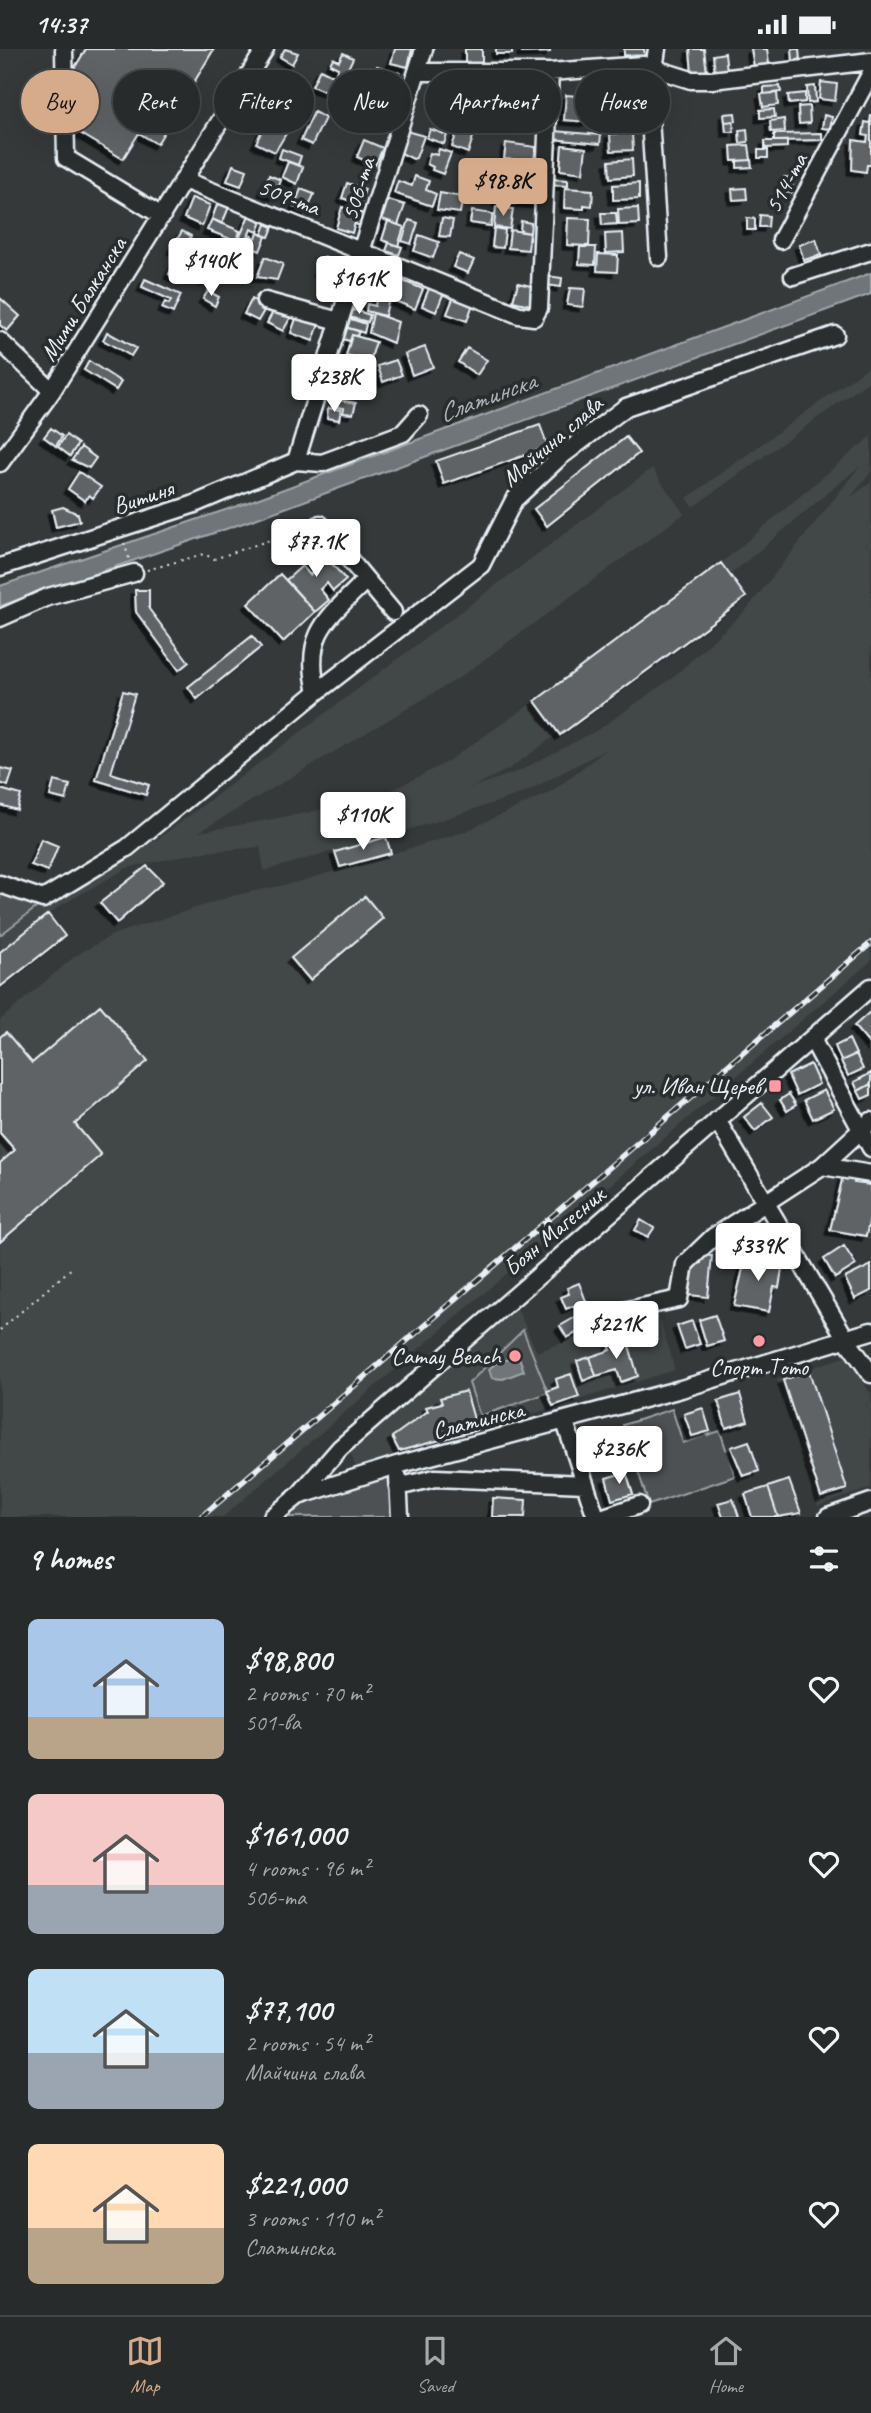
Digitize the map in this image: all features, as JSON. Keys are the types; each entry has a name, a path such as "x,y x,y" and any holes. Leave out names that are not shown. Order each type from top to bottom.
{"street":[{"path":"64,49 66,158 162,216"},
{"name":"Мими Балканска","path":"0,463 52,391 265,49"},
{"name":"506-та","path":"296,461 424,49"},
{"path":"657,49 649,103 659,257"},
{"path":"561,71 643,65 691,79 712,80 871,61"},
{"path":"417,72 425,72"},
{"name":"514-та","path":"781,240 871,73"},
{"name":"509-та","path":"184,180 519,315 534,317 539,308 547,133"},
{"path":"793,277 871,251"},
{"path":"265,301 339,321"},
{"name":"Майчина слава","path":"0,884 43,899 127,848 317,692 481,565 514,500 560,457 626,408 835,335"},
{"path":"0,341 52,391"},
{"path":"296,461 321,463 403,432 419,415"},
{"name":"Витиня","path":"0,567 192,505 296,461"},
{"path":"320,524 393,612"},
{"path":"0,618 48,597 134,573"},
{"path":"317,692 311,666 314,643 324,622 366,580"},
{"name":"Боян Магесник","path":"272,1517 298,1496 340,1448 871,987"},
{"path":"812,1039 866,1125 871,1148"},
{"path":"718,1120 846,1339 871,1374"},
{"path":"605,1315 679,1299 685,1263 713,1237 822,1166 866,1125"},
{"path":"822,1166 871,1174"},
{"name":"Слатинска","path":"298,1496 397,1465 565,1422 871,1331"},
{"path":"565,1422 580,1485 584,1517"},
{"path":"397,1465 400,1517"},
{"path":"398,1487 435,1478 580,1485"},
{"path":"580,1485 596,1517"},
{"path":"828,1517 871,1502"},
{"path":"604,1517 639,1505"}],"path":[{"path":"119,528 134,573 204,554 214,559 320,524"},
{"path":"0,1330 74,1266"}],"shaded area":[{"path":"871,273 871,294 255,519 0,606 0,586 243,504"},
{"path":"871,365 871,380 693,507 687,498"},
{"path":"871,436 871,472 851,497 871,482 871,961 223,1517 0,1517 0,1020 75,956 114,934 236,895 298,882 464,832 552,791 607,749 524,793 435,822 264,871 260,847 196,853 127,868 60,906 0,952 0,935 40,905 89,880 159,838 652,468 684,514 459,678 199,832 306,813 390,791 445,763 535,701 559,733 509,769 470,788 519,771 599,729 672,678 746,610 860,466 730,575 721,563"},
{"path":"0,884 40,905 0,935"},
{"path":"516,1306 537,1352 656,1307 675,1370 356,1469 350,1451"},
{"name":"Camay Beach","path":"523,1330 548,1393 480,1416 469,1383"},
{"path":"847,1356 871,1394 871,1488 818,1506 777,1379"},
{"path":"519,1357 524,1371 503,1379 492,1378 489,1369 497,1362"},
{"path":"672,1409 683,1443 720,1431 735,1476 649,1505 623,1425"},
{"path":"397,1465 400,1517 272,1517 298,1496"}],"building":[{"path":"86,49 214,49 200,72 200,70 113,70 113,133 139,133 123,159 80,133 99,133 99,70 73,70"},
{"path":"285,49 298,53 292,64 280,57"},
{"path":"395,49 412,49 408,67 391,63"},
{"path":"465,49 482,49 482,64 465,64"},
{"path":"496,49 512,49 512,54 496,54"},
{"path":"522,49 550,49 550,52 522,53"},
{"path":"624,49 644,49 645,56 624,55"},
{"path":"690,49 704,49 707,73 692,74"},
{"path":"751,49 767,49 769,64 754,66"},
{"path":"792,49 799,49 800,60 793,61"},
{"path":"343,53 353,58 347,70 337,70 330,64 333,58 339,61"},
{"path":"725,53 727,71 715,73 713,55"},
{"path":"320,69 328,73 328,93 314,87"},
{"path":"821,82 837,84 835,101 819,99"},
{"path":"780,86 781,92 764,94 764,87"},
{"path":"815,86 816,102 808,103 807,87"},
{"path":"777,93 778,105 763,107 761,94"},
{"path":"805,93 805,102 789,104 788,95"},
{"path":"566,95 575,96 575,121 564,120"},
{"path":"809,106 810,123 799,124 798,107"},
{"path":"774,109 775,117 760,118 760,110"},
{"path":"314,112 325,118 312,145 301,140 304,133 314,133"},
{"path":"735,113 736,121 725,122 724,114"},
{"path":"824,115 832,117 830,129 822,128"},
{"path":"871,115 871,165 867,165 866,172 852,170 853,140 867,142 868,136 863,135 865,122 870,123"},
{"path":"784,119 785,131 771,132 770,121"},
{"path":"733,121 734,132 726,132 725,122"},
{"path":"747,129 748,142 740,143 739,130"},
{"path":"561,132 601,135 600,144 553,139 554,133"},
{"path":"139,133 164,133 157,144"},
{"path":"261,133 286,133 275,152 256,143"},
{"path":"405,133 424,136 416,158 399,152"},
{"path":"429,133 447,135 444,144 427,138"},
{"path":"457,133 474,134 468,153 452,147"},
{"path":"632,133 633,150 611,151 610,134"},
{"path":"822,133 822,140 774,141 774,134"},
{"path":"364,140 383,148 375,165 357,157"},
{"path":"765,141 787,141 787,147 765,148"},
{"path":"506,143 536,147 534,161 504,159"},
{"path":"562,145 586,148 583,173 560,170"},
{"path":"749,145 751,160 732,161 731,146"},
{"path":"282,149 301,156 298,165 279,158"},
{"path":"439,149 451,153 443,174 432,170 433,167 427,164 430,153 437,155"},
{"path":"758,150 768,150 768,158 758,158"},
{"path":"632,159 633,176 610,178 609,161"},
{"path":"751,160 752,167 737,168 737,161"},
{"path":"288,162 303,167 297,184 282,177"},
{"path":"469,164 487,167 483,187 465,184"},
{"path":"233,165 247,170 241,186 227,181"},
{"path":"269,175 281,180 275,196 263,191"},
{"path":"415,176 429,181 426,190 436,194 432,206 394,193 398,181 412,186"},
{"path":"784,177 793,178 792,193 783,192"},
{"path":"552,179 568,180 568,186 552,185"},
{"path":"347,183 365,189 360,204 342,198"},
{"path":"639,183 639,199 613,200 613,185"},
{"path":"565,188 593,190 592,206 584,205 584,209 564,208"},
{"path":"746,188 747,199 733,200 732,189"},
{"path":"301,189 314,194 307,212 294,207"},
{"path":"498,190 516,192 515,204 497,202"},
{"path":"440,193 463,197 460,213 437,210"},
{"path":"516,193 540,196 539,204 515,202"},
{"path":"192,198 210,205 202,226 184,218"},
{"path":"388,200 405,205 398,225 382,219"},
{"path":"218,202 229,207 222,224 212,219"},
{"path":"342,207 358,212 352,233 336,228"},
{"path":"496,207 513,209 510,229 494,227"},
{"path":"638,208 639,224 619,225 618,209"},
{"path":"472,211 493,214 491,226 470,223"},
{"path":"358,212 368,216 364,227 355,224"},
{"path":"601,213 616,213 617,224 602,225"},
{"path":"249,215 262,221 258,232 251,229 243,249 236,246"},
{"path":"760,215 769,216 768,227 759,227"},
{"path":"442,218 453,220 450,237 439,236"},
{"path":"568,218 590,219 589,246 567,245"},
{"path":"747,218 755,219 755,230 747,230"},
{"path":"212,219 240,231 236,241 207,230"},
{"path":"409,220 418,223 411,244 402,241"},
{"path":"388,221 404,227 398,246 382,240"},
{"path":"521,221 531,223 530,233 520,231"},
{"path":"266,224 273,227 269,237 262,235"},
{"path":"494,228 505,230 503,248 492,247"},
{"path":"510,230 530,233 528,250 508,248"},
{"path":"182,231 191,236 187,244 197,249 192,259 172,249"},
{"path":"258,233 266,236 260,251 245,245 249,235 256,238"},
{"path":"623,233 624,252 606,253 605,234"},
{"path":"419,235 439,242 433,258 414,251"},
{"path":"816,239 821,255 804,260 799,245"},
{"path":"389,243 402,247 399,255 386,251"},
{"path":"580,247 596,247 595,265 579,264"},
{"path":"459,254 474,260 468,273 453,267"},
{"path":"598,254 618,255 617,272 597,271"},
{"path":"265,257 283,264 277,280 257,277"},
{"path":"323,257 343,264 338,279 318,272"},
{"path":"177,259 186,263 178,279 169,274"},
{"path":"366,261 387,267 382,283 376,281 375,285 366,282 363,293 356,291"},
{"path":"194,264 210,272 205,282 189,274"},
{"path":"547,276 562,278 561,287 546,285"},
{"path":"145,279 181,295 173,313 162,308 165,302 169,304 171,300 142,287"},
{"path":"403,281 423,289 415,309 395,301"},
{"path":"518,283 535,287 530,305 513,301"},
{"path":"430,286 444,292 436,312 422,306"},
{"path":"570,288 585,289 583,307 567,305"},
{"path":"208,291 219,297 215,306 203,299"},
{"path":"377,295 389,298 385,316 366,311 367,304 375,306"},
{"path":"454,296 473,304 467,321 447,314"},
{"path":"0,298 20,316 7,331 0,325"},
{"path":"252,299 266,307 258,321 244,314"},
{"path":"276,306 292,315 283,331 267,323"},
{"path":"351,309 370,315 368,322 349,317"},
{"path":"373,313 398,322 393,343 369,333"},
{"path":"297,316 319,324 313,341 291,333"},
{"path":"348,318 366,324 364,333 345,327"},
{"path":"345,327 359,331 357,336 352,335 350,341 342,339"},
{"path":"107,332 136,348 131,356 103,340"},
{"path":"352,335 376,342 370,361 346,356"},
{"path":"425,347 433,367 412,375 405,354"},
{"path":"467,348 487,360 477,375 458,362"},
{"path":"396,360 402,375 383,382 378,366"},
{"path":"89,361 121,382 116,390 84,370"},
{"path":"339,400 356,403 353,414 343,413 344,408 337,407"},
{"path":"328,408 341,410 339,420 327,418"},
{"path":"540,425 548,447 444,484 436,461"},
{"path":"51,428 62,436 56,446 44,437"},
{"path":"66,435 78,444 70,456 58,447"},
{"path":"626,437 639,453 547,526 534,509"},
{"path":"81,447 96,458 89,468 72,460"},
{"path":"79,472 101,487 93,498 89,495 85,501 68,489"},
{"path":"63,507 78,514 80,521 56,527 52,510"},
{"path":"314,543 346,580 333,591 327,583 320,589 329,600 315,612 286,580 302,566 310,575 318,568 304,552"},
{"path":"721,563 746,597 560,735 535,701"},
{"path":"280,574 315,612 283,642 248,604"},
{"path":"135,590 149,590 149,609 189,662 179,670 136,612"},
{"path":"252,636 261,647 197,699 188,687"},
{"path":"123,691 135,694 111,773 149,785 146,795 96,780"},
{"path":"0,768 13,771 8,786 0,783"},
{"path":"54,781 70,785 66,800 50,796"},
{"path":"0,789 21,795 17,810 0,805"},
{"path":"386,837 391,853 340,867 335,852"},
{"path":"41,839 58,846 48,871 31,865"},
{"path":"147,866 163,882 117,923 100,903"},
{"path":"365,896 383,918 310,980 291,958"},
{"path":"48,914 65,936 0,987 0,952"},
{"path":"100,1005 148,1061 75,1124 101,1155 0,1242 0,1163 15,1150 0,1133 0,1037 6,1032 32,1063"},
{"path":"871,1011 871,1046 854,1026"},
{"path":"849,1039 856,1054 841,1061 835,1046"},
{"path":"856,1054 863,1069 848,1076 841,1061"},
{"path":"810,1064 819,1084 797,1095 788,1075"},
{"path":"871,1073 871,1084 858,1091 854,1082"},
{"path":"871,1084 871,1095 862,1099 858,1091"},
{"path":"824,1090 834,1109 813,1119 804,1100"},
{"path":"789,1094 796,1105 787,1111 780,1100"},
{"path":"762,1103 773,1117 755,1131 744,1117"},
{"path":"843,1176 855,1178 854,1183 871,1185 871,1214 866,1236 830,1230"},
{"path":"641,1220 654,1228 648,1237 635,1230"},
{"path":"844,1246 856,1265 835,1278 824,1259"},
{"path":"747,1252 760,1254 759,1258 783,1262 779,1288 774,1287 769,1312 734,1306"},
{"path":"701,1255 712,1256 708,1297 689,1295 692,1263 701,1263"},
{"path":"871,1265 871,1291 855,1299 845,1278"},
{"path":"579,1283 586,1301 566,1309 561,1297 569,1294 567,1288"},
{"path":"588,1310 595,1323 567,1338 560,1326"},
{"path":"715,1315 724,1341 707,1346 699,1320"},
{"path":"692,1321 700,1344 685,1349 677,1326"},
{"path":"627,1339 638,1376 621,1382 617,1370 596,1376 590,1357 611,1350 609,1345"},
{"path":"590,1357 596,1376 583,1381 577,1361"},
{"path":"809,1371 847,1489 821,1497 783,1380"},
{"path":"571,1374 579,1397 553,1406 547,1391 558,1387 556,1379"},
{"path":"466,1391 477,1430 399,1451 392,1437 428,1411 426,1407 442,1403 440,1398"},
{"path":"740,1394 748,1421 726,1428 718,1401"},
{"path":"703,1408 710,1431 692,1436 684,1414"},
{"path":"610,1431 616,1451 597,1457 590,1438"},
{"path":"749,1441 759,1471 743,1476 731,1447"},
{"path":"626,1472 633,1494 612,1500 606,1478"},
{"path":"789,1480 801,1513 778,1517 768,1487"},
{"path":"768,1487 778,1517 752,1517 745,1494"},
{"path":"493,1498 526,1500 525,1517 492,1517"},
{"path":"733,1499 739,1517 723,1517 718,1503"}],"railway":[{"path":"201,1517 871,943"}],"place":[{"name":"ул. Иван Щерев","path":"775,1086"},
{"name":"Спорт Тото","path":"759,1341"},
{"name":"Camay Beach","path":"515,1356"}]}
